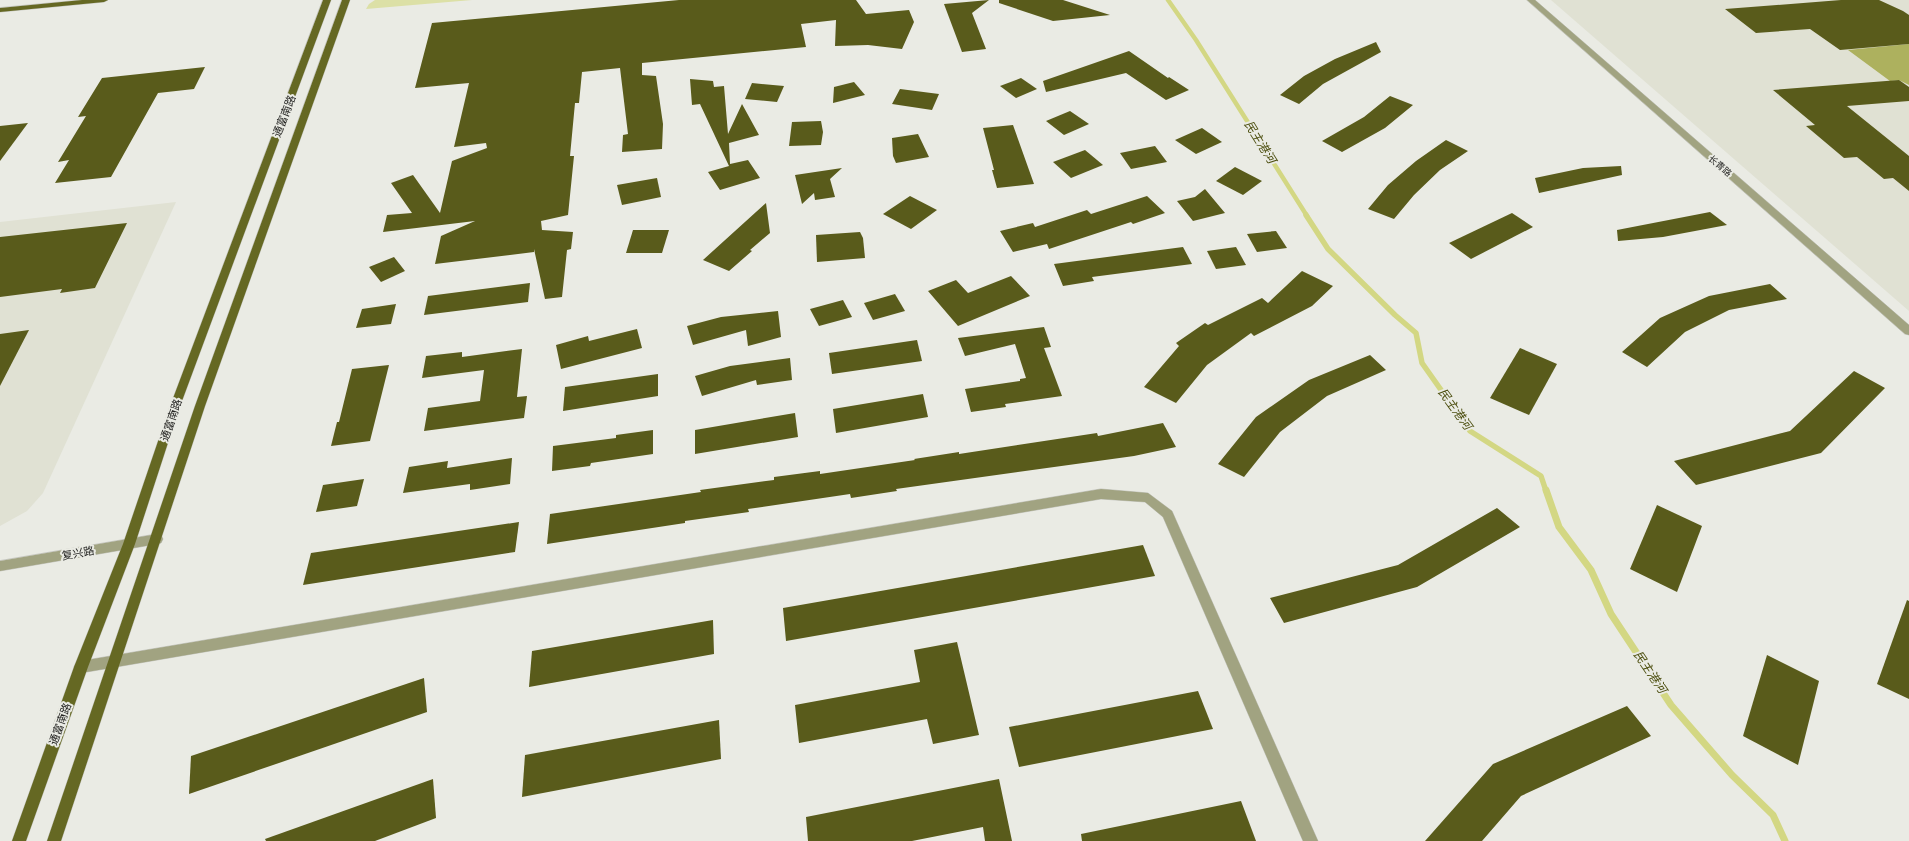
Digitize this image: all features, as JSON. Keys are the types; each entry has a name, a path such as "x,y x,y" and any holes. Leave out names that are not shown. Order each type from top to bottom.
{"main road":[{"path":"0,10 104,0"},
{"name":"通富南路","path":"19,841 81,667 129,544 174,409 327,0"},
{"name":"通富南路","path":"54,841 157,539 200,406 346,0"}],"street":[{"name":"长青路","path":"1531,0 1909,331"},
{"path":"81,667 115,660 1101,494 1148,498 1168,514 1311,841"},
{"name":"复兴路","path":"0,566 157,539"}],"shaded area":[{"path":"1551,0 1909,0 1909,311"},
{"path":"176,202 43,493 27,511 0,526 0,222"}],"green space":[{"path":"375,0 472,0 366,9 369,4"},
{"path":"1909,44 1909,85 1899,80 1890,81 1848,50"}],"building":[{"path":"679,0 856,0 866,14 909,10 914,22 902,49 868,45 835,46 836,20 801,24 806,47 642,63 642,75 656,76 663,124 662,149 622,152 623,135 628,134 620,68 582,72 579,103 575,103 570,156 574,156 568,215 541,221 542,230 573,232 571,249 567,250 562,297 545,299 534,249 534,252 435,264 441,236 475,221 383,232 387,215 412,213 391,183 413,175 440,213 452,161 487,148 486,143 454,147 469,83 415,88 432,23"},
{"path":"989,0 972,13 986,49 962,52 944,4"},
{"path":"999,0 1063,0 1110,15 1053,21 999,3"},
{"path":"1841,0 1879,0 1903,11 1909,15 1909,44 1840,50 1810,29 1756,33 1725,9"},
{"path":"1376,42 1381,52 1323,84 1299,104 1280,95 1304,76 1335,59"},
{"path":"1129,51 1168,78 1169,77 1189,90 1166,100 1126,73 1046,92 1043,81"},
{"path":"205,67 194,89 158,93 111,177 55,183 69,160 58,162 86,116 78,117 102,78"},
{"path":"1021,78 1037,89 1016,98 1000,86"},
{"path":"690,79 713,81 714,87 724,86 728,134 742,104 759,135 729,143 730,164 748,160 760,178 720,190 708,172 729,166 700,104 692,105"},
{"path":"1899,80 1909,87 1909,101 1847,106 1909,156 1909,191 1893,178 1884,179 1857,157 1844,158 1806,126 1815,125 1773,90"},
{"path":"854,82 865,95 833,103 834,87"},
{"path":"752,83 784,86 777,102 745,99"},
{"path":"900,89 939,94 932,110 892,104"},
{"path":"1390,96 1413,105 1385,128 1342,152 1322,141 1364,117"},
{"path":"1070,111 1089,124 1064,135 1046,121"},
{"path":"821,121 823,132 821,145 789,146 792,122"},
{"path":"28,123 0,161 0,126"},
{"path":"1013,125 1034,184 997,188 983,128"},
{"path":"1202,128 1222,142 1196,154 1175,140"},
{"path":"918,134 929,157 896,163 893,156 892,138"},
{"path":"1446,140 1468,151 1440,170 1414,195 1394,219 1368,209 1388,185 1416,161"},
{"path":"1155,146 1167,162 1131,169 1120,153"},
{"path":"1085,150 1103,165 1071,178 1053,162"},
{"path":"1621,166 1622,175 1539,193 1535,178 1583,168"},
{"path":"1235,167 1262,181 1243,195 1216,181"},
{"path":"842,168 830,179 835,197 815,200 814,193 802,204 795,175"},
{"path":"657,178 661,197 622,205 617,185"},
{"path":"1205,189 1225,213 1193,221 1177,201 1195,197"},
{"path":"910,196 937,210 911,229 883,214"},
{"path":"1147,196 1165,213 1133,224 1131,222 1049,249 1047,244 1013,252 1000,231 1033,223 1035,227 1087,210 1091,214"},
{"path":"766,203 770,233 750,250 752,251 729,271 703,260"},
{"path":"1710,212 1727,225 1663,237 1618,241 1617,230"},
{"path":"1512,213 1533,227 1471,259 1449,243"},
{"path":"127,223 95,288 60,293 62,289 0,297 0,237"},
{"path":"633,230 669,230 662,253 626,253"},
{"path":"1276,231 1287,248 1257,252 1247,234"},
{"path":"860,232 863,238 865,258 817,262 816,235"},
{"path":"1183,247 1192,264 1092,277 1094,281 1063,286 1054,264"},
{"path":"1236,247 1246,265 1216,269 1207,251"},
{"path":"394,257 405,271 381,282 369,267"},
{"path":"1302,271 1333,286 1312,306 1254,336 1251,333 1207,365 1176,403 1144,387 1179,346 1176,343 1205,323 1208,325 1262,298 1268,303"},
{"path":"1011,276 1030,296 958,326 928,291 956,280 968,293"},
{"path":"530,283 528,302 424,315 428,296"},
{"path":"1770,284 1787,299 1729,310 1685,332 1647,367 1622,352 1660,318 1709,296"},
{"path":"895,294 905,311 873,320 864,303"},
{"path":"843,300 852,317 819,326 810,309"},
{"path":"396,304 391,324 356,328 362,309"},
{"path":"778,311 781,337 748,346 746,330 693,345 687,326 721,317"},
{"path":"1044,327 1051,347 1044,348 1062,396 1005,404 1006,407 971,412 965,389 1020,381 1020,379 1026,378 1015,344 965,356 958,338"},
{"path":"637,329 642,348 561,369 556,345 588,336 589,341"},
{"path":"29,330 0,386 0,334"},
{"path":"917,340 922,361 832,374 829,353"},
{"path":"1520,348 1557,364 1529,415 1490,398"},
{"path":"522,349 517,397 527,396 524,418 424,431 428,408 480,401 484,370 422,378 426,356 462,352 462,357"},
{"path":"1370,355 1386,370 1327,396 1280,432 1244,477 1218,464 1256,417 1309,380"},
{"path":"790,358 792,380 757,385 756,380 702,396 695,376 730,366"},
{"path":"389,365 370,441 331,446 337,422 339,422 352,369"},
{"path":"1854,371 1885,388 1821,453 1696,485 1674,461 1790,431"},
{"path":"658,374 658,396 563,411 565,387"},
{"path":"923,394 928,417 836,433 833,409"},
{"path":"795,413 798,437 695,454 695,430"},
{"path":"1163,423 1176,447 1134,456 896,489 897,491 851,498 850,494 748,509 749,512 547,544 550,514 701,492 700,490 774,480 774,477 820,471 820,474 959,452 959,454 1097,433 1098,436"},
{"path":"653,430 653,454 591,463 590,466 552,471 553,446 616,438 616,435"},
{"path":"512,458 510,484 470,490 470,484 403,493 409,467 448,461 447,468"},
{"path":"364,479 357,506 316,512 323,485"},
{"path":"1657,505 1702,526 1677,592 1630,569"},
{"path":"1497,508 1520,527 1417,587 1284,623 1270,598 1398,565"},
{"path":"519,522 515,552 303,585 311,553"},
{"path":"1143,545 1155,576 786,641 783,608"},
{"path":"1907,600 1909,601 1909,699 1877,684"},
{"path":"713,620 714,654 529,687 532,651"},
{"path":"957,642 979,735 933,744 927,719 799,743 795,705 920,682 914,650"},
{"path":"1767,655 1819,681 1798,765 1743,736"},
{"path":"424,678 427,712 189,794 191,756"},
{"path":"1198,691 1213,729 1019,767 1009,727"},
{"path":"1627,706 1651,736 1521,796 1482,841 1425,841 1493,764"},
{"path":"719,720 721,759 522,797 525,755"},
{"path":"433,779 436,818 375,841 266,841 265,839"},
{"path":"999,779 1012,841 985,841 983,827 912,841 808,841 806,817"},
{"path":"1241,801 1256,841 1082,841 1081,834"}],"waterway":[{"name":"民主港河","path":"1168,0 1196,40 1307,216"},
{"name":"民主港河","path":"1306,215 1328,249 1395,315 1416,333 1422,363 1470,431 1541,476 1546,491"},
{"name":"民主港河","path":"1546,490 1559,527 1591,570 1611,614 1671,705 1732,775 1773,815 1785,841"}]}
